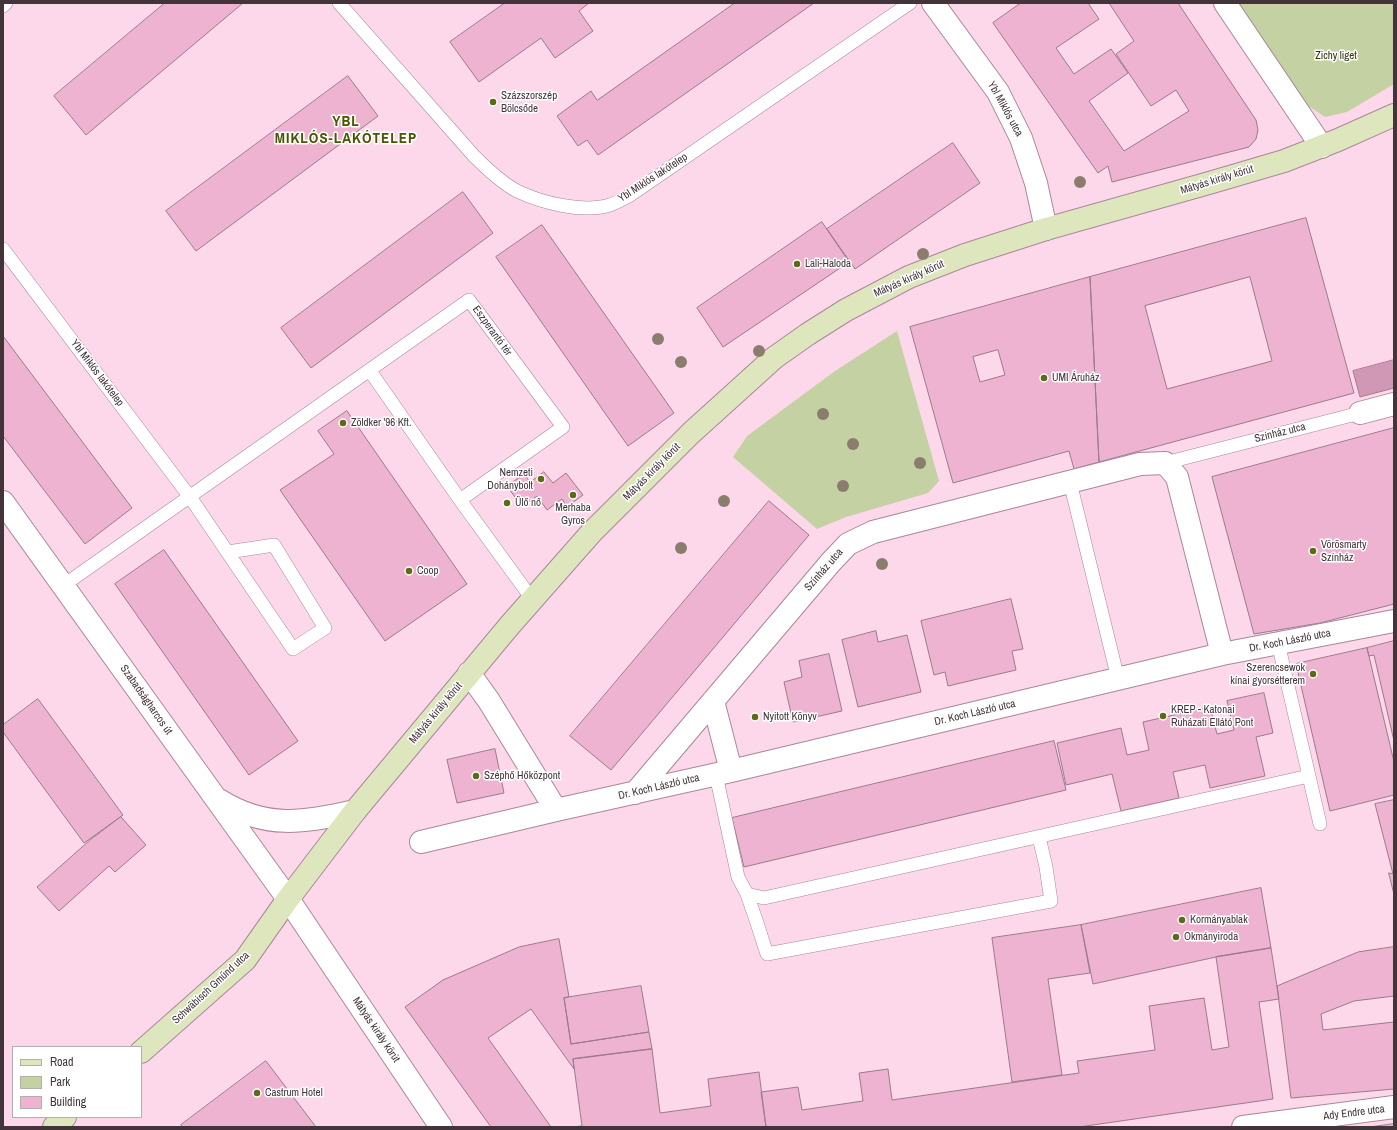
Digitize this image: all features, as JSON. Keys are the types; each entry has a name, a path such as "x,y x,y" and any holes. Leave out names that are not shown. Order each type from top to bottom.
{"main road":[{"name":"Mátyás király körút","path":"288,899 355,811 469,673 591,533 691,432 774,358 846,310 909,277 966,255 1046,229 1209,184 1284,161 1322,147 1394,115"},
{"name":"Schwäbisch Gmünd utca","path":"142,1051 245,960 288,899"},
{"path":"54,1127 64,1118"}],"street":[{"name":"Ybl Miklós utca","path":"934,3 998,92 1021,138 1036,183 1046,229"},
{"path":"1225,3 1322,147"},
{"name":"Színház utca","path":"1360,413 1394,404"},
{"path":"1165,463 1177,477 1222,654"},
{"name":"Színház utca","path":"635,793 831,562 848,544 874,532 1140,464 1165,463"},
{"name":"Szabadságharcos út","path":"3,502 288,899"},
{"name":"Dr. Koch László utca","path":"420,842 723,773 1222,654 1394,621"},
{"path":"469,673 489,701 556,810"},
{"path":"713,701 723,773"},
{"path":"216,799 233,809 250,815 286,821 306,821 355,811"},
{"name":"Mátyás király körút","path":"288,899 441,1127"},
{"name":"Ady Endre utca","path":"1251,1126 1394,1107"}],"lane":[{"path":"3,6 6,3"},
{"name":"Ybl Miklós lakótelep","path":"339,3 488,170 516,190 533,197 562,206 589,208 610,205 630,196 910,3"},
{"name":"Ybl Miklós lakótelep","path":"3,249 190,497 293,648 325,628 274,545 228,552"},
{"name":"Eszperantó tér","path":"370,371 469,300 563,428 460,500"},
{"path":"64,585 370,371 460,500 532,599"},
{"name":"Színház utca","path":"1165,463 1360,413"},
{"path":"1070,482 1118,679"},
{"path":"1278,643 1320,824"},
{"path":"723,773 738,877 747,894 766,954 1051,902 1046,867 1039,837"},
{"path":"747,894 764,898 1309,776"}],"green space":[{"name":"Zichy liget","path":"1237,3 1394,3 1394,84 1347,112 1325,117 1307,105 1284,77"},
{"path":"897,331 939,481 928,493 846,517 817,529 733,457 747,436 835,371"}],"shaded area":[{"path":"1394,360 1394,388 1360,397 1353,371"}],"building":[{"path":"165,3 243,3 86,135 54,96"},
{"path":"505,3 589,3 579,11 593,31 555,58 541,38 479,82 450,42"},
{"path":"735,3 814,3 598,155 587,140 578,146 557,116 591,91 597,100"},
{"path":"1021,3 1088,3 1099,19 1056,48 1074,74 1111,49 1128,73 1089,101 1124,151 1189,111 1176,90 1151,106 1116,54 1134,41 1109,3 1178,3 1256,120 1258,130 1256,139 1249,147 1112,182 1108,166 1098,173 993,23"},
{"path":"348,76 378,116 196,251 166,211"},
{"path":"953,143 980,183 855,269 827,229"},
{"path":"463,192 493,233 311,368 281,328"},
{"path":"1306,218 1354,393 1099,462 1090,277","holes":["1250,277 1272,361 1167,389 1145,306"]},
{"path":"822,222 849,262 723,347 697,308"},
{"path":"542,225 674,413 628,446 496,257"},
{"name":"UMI Áruház","path":"1090,277 1099,462 1074,469 1069,451 953,483 910,327","holes":["998,350 1005,375 980,382 973,357"]},
{"path":"3,336 132,508 85,544 3,436"},
{"path":"347,411 467,584 385,641 280,490 334,454 318,431"},
{"name":"Vörösmarty Színház","path":"1394,428 1394,604 1320,623 1254,634 1212,477"},
{"path":"544,472 553,483 566,473 583,495 567,507 562,499 547,510 537,496 522,507 507,486 524,474 530,482"},
{"path":"769,501 809,535 611,770 570,736"},
{"path":"164,550 298,741 249,775 115,584"},
{"path":"1011,599 1023,649 1012,651 1016,670 948,686 945,672 934,675 921,621"},
{"path":"876,631 878,642 907,635 921,692 858,707 842,640"},
{"path":"1394,641 1394,741 1374,655 1369,656 1367,648"},
{"path":"1367,648 1394,762 1394,795 1330,811 1296,664"},
{"path":"829,654 842,711 793,722 784,682 802,677 799,661"},
{"path":"1264,693 1273,733 1256,737 1265,776 1210,788 1205,765 1173,772 1179,798 1121,811 1112,774 1066,785 1057,743 1121,728 1127,755 1149,750 1143,722 1210,707 1217,734 1234,730 1227,701"},
{"path":"38,699 123,815 84,843 3,732 3,725"},
{"path":"1054,741 1066,790 744,867 732,818"},
{"name":"Széphő Hőközpont","path":"495,749 504,793 457,803 447,760"},
{"path":"1394,800 1394,874 1393,874 1375,804"},
{"path":"121,817 146,845 115,872 109,866 59,911 37,887 90,840"},
{"path":"1389,873 1394,874 1394,894"},
{"name":"Okmányiroda","path":"1261,888 1271,948 1216,957 1093,984 1081,925"},
{"path":"1081,925 1090,973 1048,979 1062,1075 1012,1082 992,938"},
{"path":"559,939 569,997 564,998 571,1044 649,1032 652,1049 573,1059 574,1069 531,1009 488,1038 551,1127 491,1127 405,1007 443,980 519,947"},
{"path":"1394,947 1394,996 1354,1001 1321,1014 1323,1030 1394,1022 1394,1089 1291,1098 1277,986 1358,952"},
{"path":"1271,948 1279,999 1259,1002 1273,1099 1079,1127 766,1127 761,1092 798,1087 802,1110 863,1101 859,1073 888,1069 892,1100 1079,1073 1077,1061 1155,1050 1149,1006 1204,998 1212,1050 1229,1047 1216,957"},
{"path":"641,986 649,1032 571,1044 564,998"},
{"path":"652,1049 660,1113 711,1106 708,1079 759,1072 766,1127 571,1127 582,1126 573,1059"},
{"name":"Castrum Hotel","path":"266,1061 316,1127 183,1127 181,1125"},
{"path":"1394,1124 1394,1127 1370,1127"}],"place":[{"name":"Százszorszép Bölcsőde","path":"493,102"},
{"name":"Lali-Haloda","path":"797,264"},
{"name":"UMI Áruház","path":"1044,378"},
{"name":"Zöldker '96 Kft.","path":"343,423"},
{"name":"Nemzeti Dohánybolt","path":"541,479"},
{"name":"Merhaba Gyros","path":"573,495"},
{"name":"Ülő nő","path":"507,503"},
{"name":"Vörösmarty Színház","path":"1313,551"},
{"name":"Coop","path":"409,571"},
{"name":"Szerencsewok kínai gyorsétterem","path":"1313,674"},
{"name":"KREP - Katonai Ruházati Ellátó Pont","path":"1163,716"},
{"name":"Nyitott Könyv","path":"755,717"},
{"name":"Széphő Hőközpont","path":"476,776"},
{"name":"Kormányablak","path":"1182,920"},
{"name":"Okmányiroda","path":"1176,937"},
{"name":"Castrum Hotel","path":"257,1093"}],"district":[{"name":"YBL MIKLÓS-LAKÓTELEP","path":"346,130"}]}
